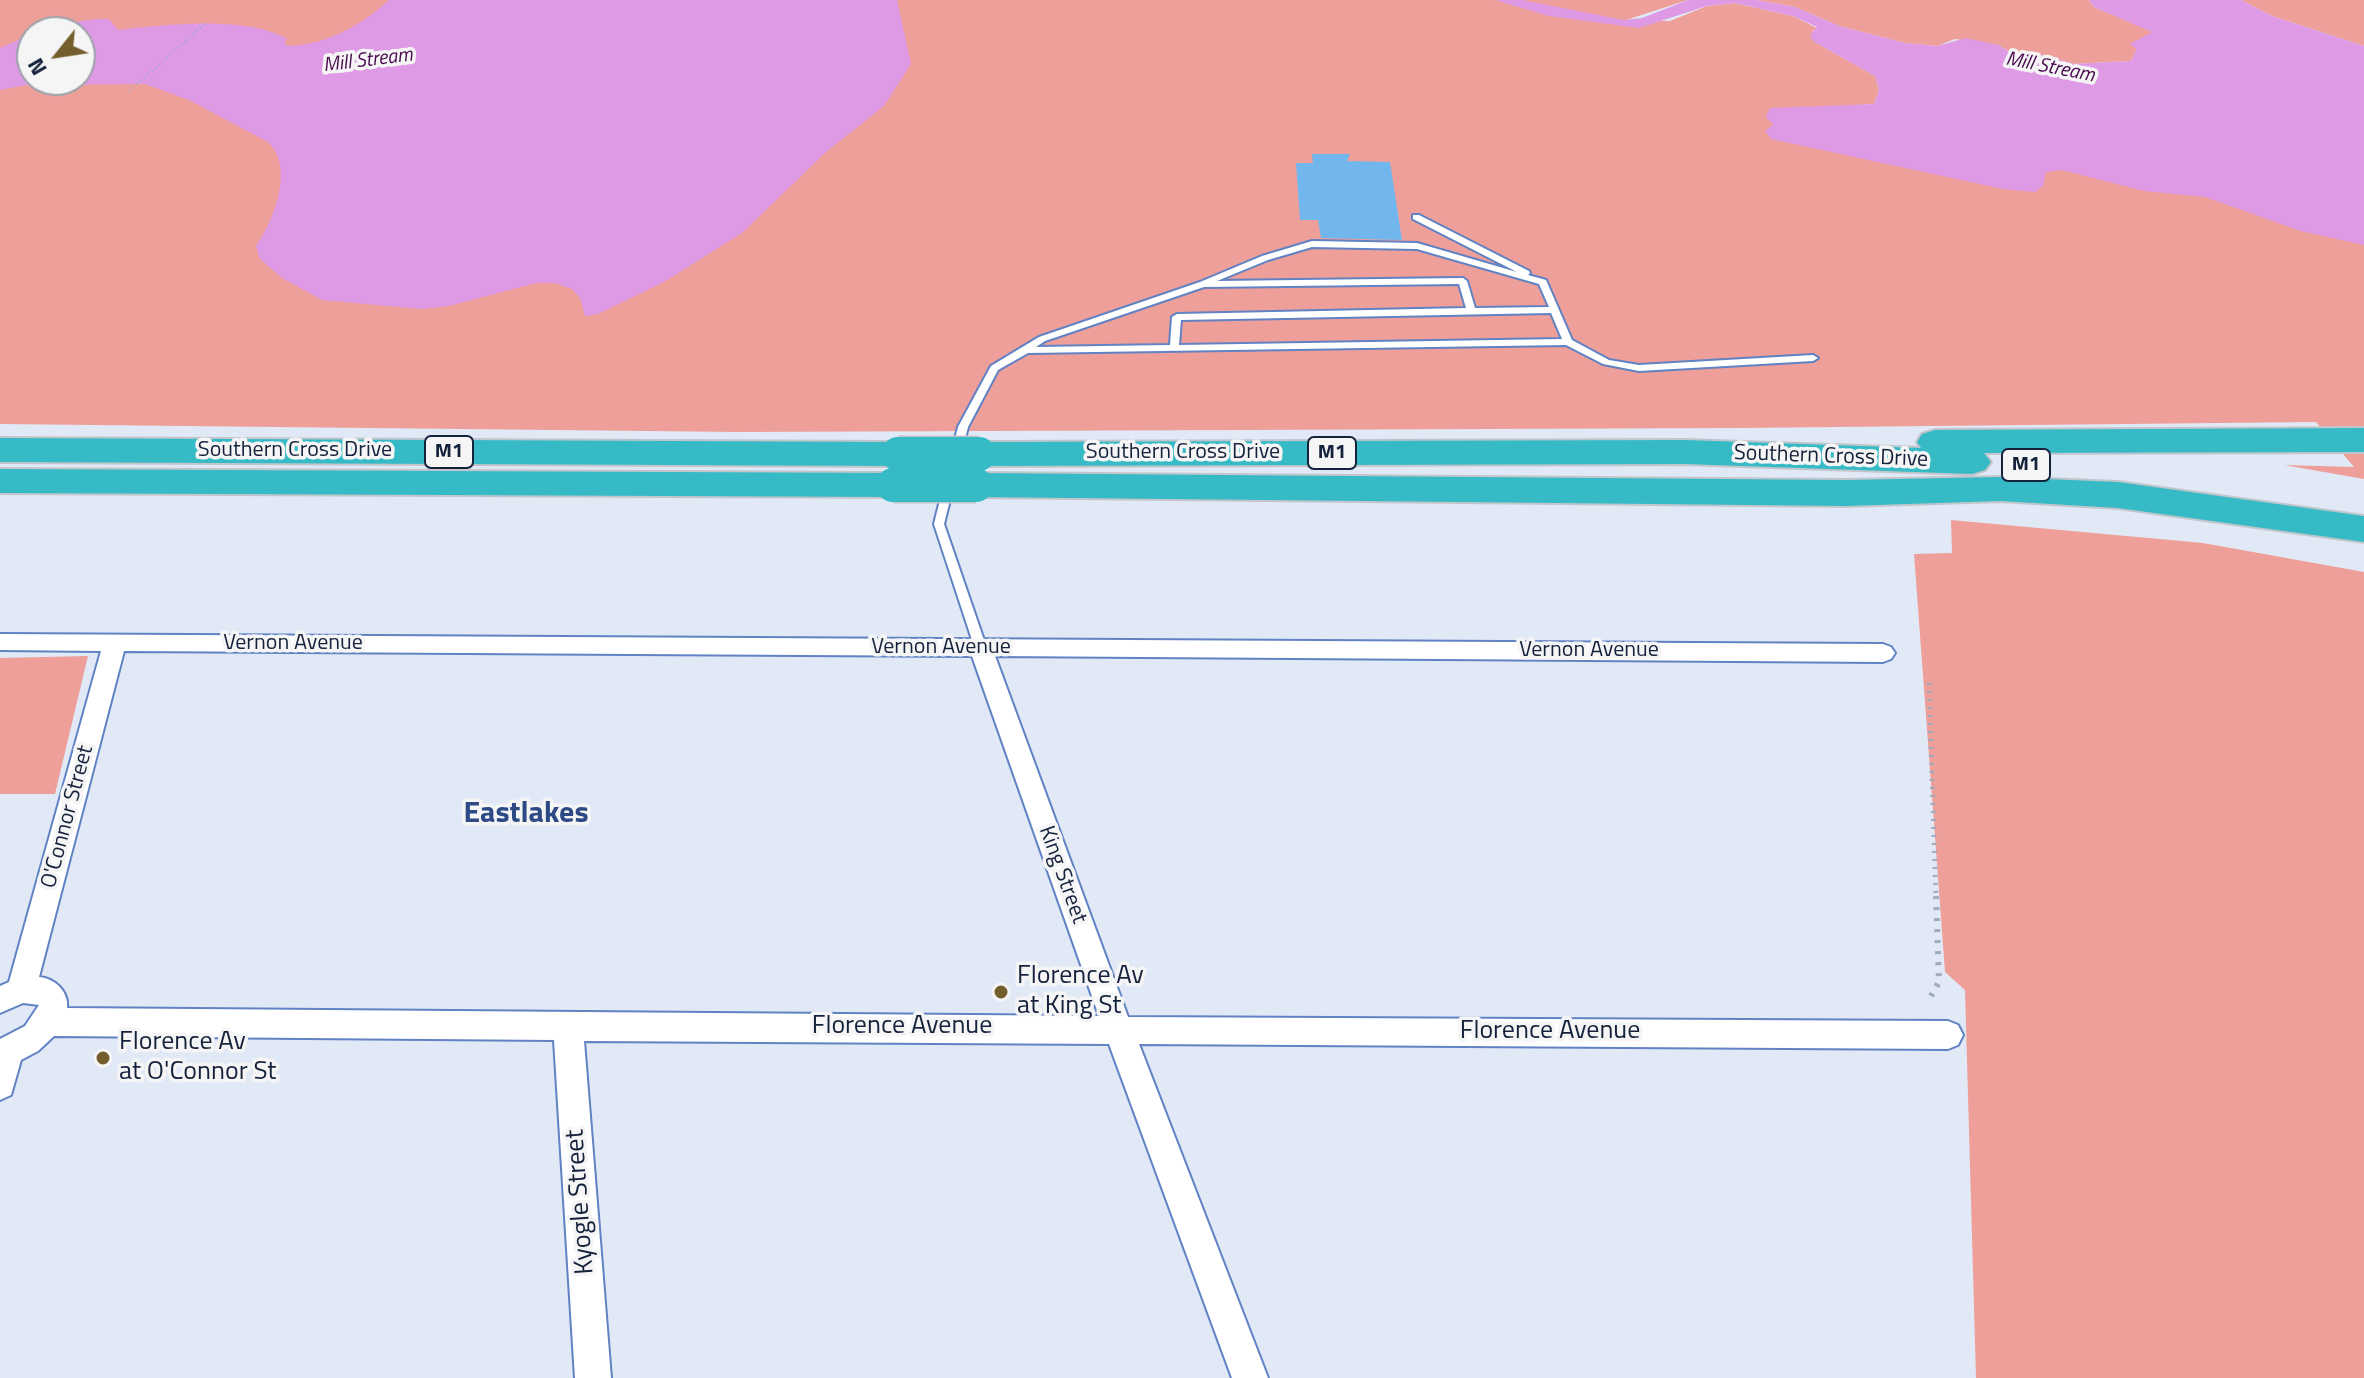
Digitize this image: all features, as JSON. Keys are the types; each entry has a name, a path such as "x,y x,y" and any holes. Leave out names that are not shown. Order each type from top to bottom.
{"highway":[{"path":"1685,452 1926,442 2347,440"},
{"name":"Southern Cross Drive","path":"0,450 895,470"},
{"name":"Southern Cross Drive","path":"0,481 977,469 1685,452 2137,472 2364,505"},
{"name":"Southern Cross Drive","path":"977,469 1846,493 2000,489 2118,495 2364,529"},
{"path":"1846,493 2191,529 2364,557"}],"street":[{"name":"Vernon Avenue","path":"0,642 1883,653"},
{"name":"O'Connor Street","path":"10,995 115,643"},
{"name":"King Street","path":"981,649 1118,1028 1250,1378"},
{"path":"0,1085 4,1052 30,1040 47,1023 54,1002 44,990 10,995"},
{"name":"Florence Avenue","path":"47,1023 78,1020 568,1027 1948,1035"},
{"name":"Kyogle Street","path":"568,1027 593,1378"}],"lane":[{"path":"1416,217 1543,282 1568,342"},
{"path":"1026,350 1042,339 1312,244 1417,246 1543,282"},
{"path":"1203,284 1463,281 1471,311"},
{"path":"1174,348 1177,317 1555,310"},
{"path":"1026,350 1568,342 1606,362 1639,368 1813,358"},
{"name":"King Street","path":"981,649 939,524 963,427 994,368 1026,350"}],"path":[{"path":"129,91 207,22"},
{"path":"1929,683 1939,982 1931,996"}],"shaded area":[{"path":"0,0 1688,0 1626,20 1670,21 1707,6 1735,3 1793,16 1817,28 1812,32 1813,41 1875,76 1879,90 1874,104 1823,107 2364,212 2364,479 2284,465 2354,467 2316,422 738,432 0,424"},
{"path":"1756,0 2089,0 2094,7 2153,32 2131,44 2137,49 2131,61 2074,64 2032,52 2014,54 1998,45 1955,39 1937,46 1905,43 1839,26 1795,7"},
{"path":"2241,0 2364,0 2364,46 2272,16"},
{"path":"1951,520 2203,543 2364,572 2364,1378 1976,1378 1965,990 1945,972 1914,554 1952,553"},
{"path":"88,656 55,794 0,794 0,658"}],"water":[{"name":"Mill Stream","path":"389,0 897,0 911,64 884,106 826,152 742,233 664,282 598,314 585,316 580,298 572,289 555,283 536,283 449,306 421,309 322,300 282,278 260,259 256,246 275,209 281,179 276,153 268,142 189,100 145,84 96,84 96,20 109,19 118,30 181,24 249,27 287,39 284,43 288,46 330,38 367,18"},
{"name":"Mill Stream","path":"1495,0 1522,0 1624,20 1642,18 1688,0 1756,0 1795,7 1839,26 1905,43 1937,46 1966,38 1998,45 2014,54 2032,52 2074,64 2131,61 2137,49 2130,44 2152,32 2094,7 2089,0 2241,0 2272,16 2364,46 2364,245 2301,231 2205,197 2144,191 2062,170 2046,172 2043,186 2035,192 2003,189 1771,139 1765,131 1773,125 1766,116 1770,108 1874,104 1879,90 1875,76 1813,41 1810,35 1817,27 1793,16 1735,3 1707,6 1639,28 1549,16"},
{"path":"16,41 16,87 0,90 0,48"}],"building":[{"path":"1312,154 1350,154 1347,161 1390,162 1402,240 1321,238 1318,220 1300,220 1296,163 1313,163"}],"place":[{"name":"Florence Av at King St","path":"1001,992"},
{"name":"Florence Av at O'Connor St","path":"103,1058"}],"district":[{"name":"Eastlakes","path":"526,815"}]}
